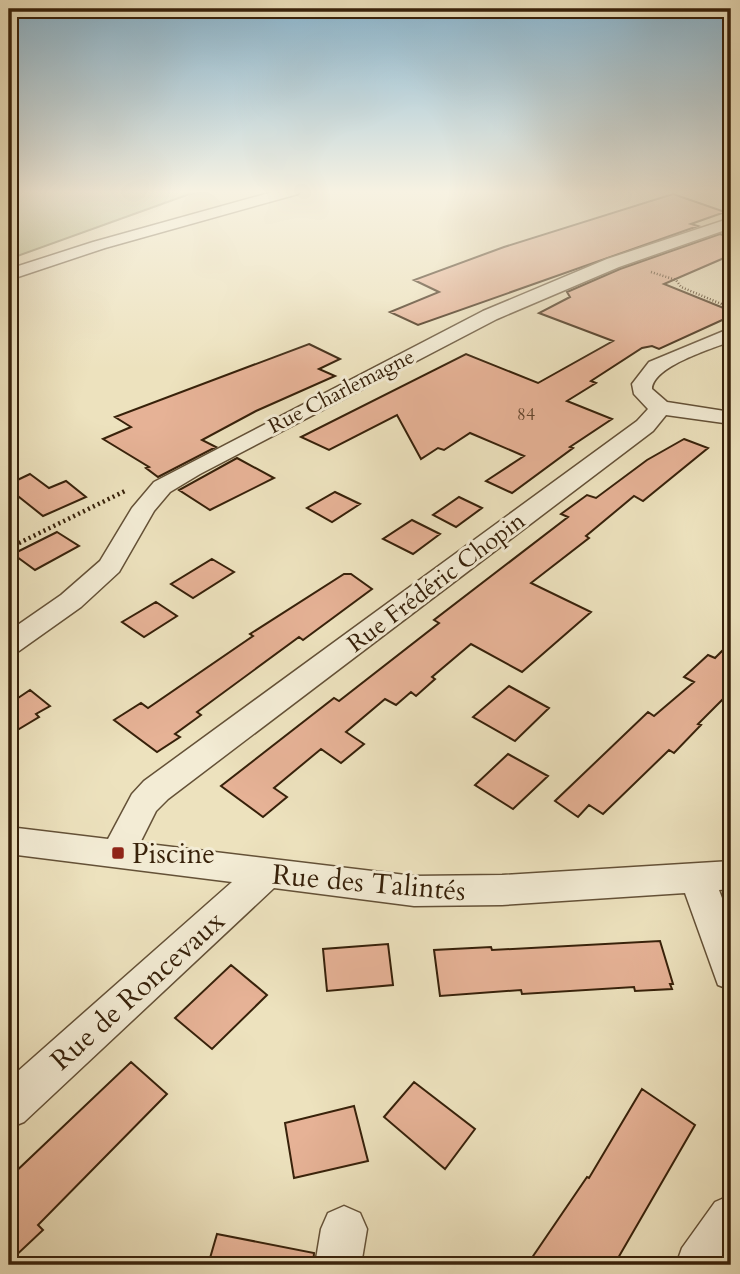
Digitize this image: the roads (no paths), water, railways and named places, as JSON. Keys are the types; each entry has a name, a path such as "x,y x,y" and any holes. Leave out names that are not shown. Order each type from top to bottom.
{"street":[{"path":"9,275 83,250"},
{"name":"Rue Charlemagne","path":"9,643 71,601 110,566 144,508 162,487 490,315 612,263 649,250"},
{"path":"731,334 656,366 646,374 641,384 648,401 661,408 731,418"},
{"name":"Rue Frédéric Chopin","path":"118,853 144,803 156,790 645,426 661,408"},
{"name":"Rue des Talintés","path":"9,840 382,888 452,891 714,876"},
{"name":"Rue de Roncevaux","path":"9,1107 265,874"},
{"path":"714,876 731,973"},
{"path":"699,1265 731,1217"}],"place":[{"name":"Piscine","path":"118,853"}]}
